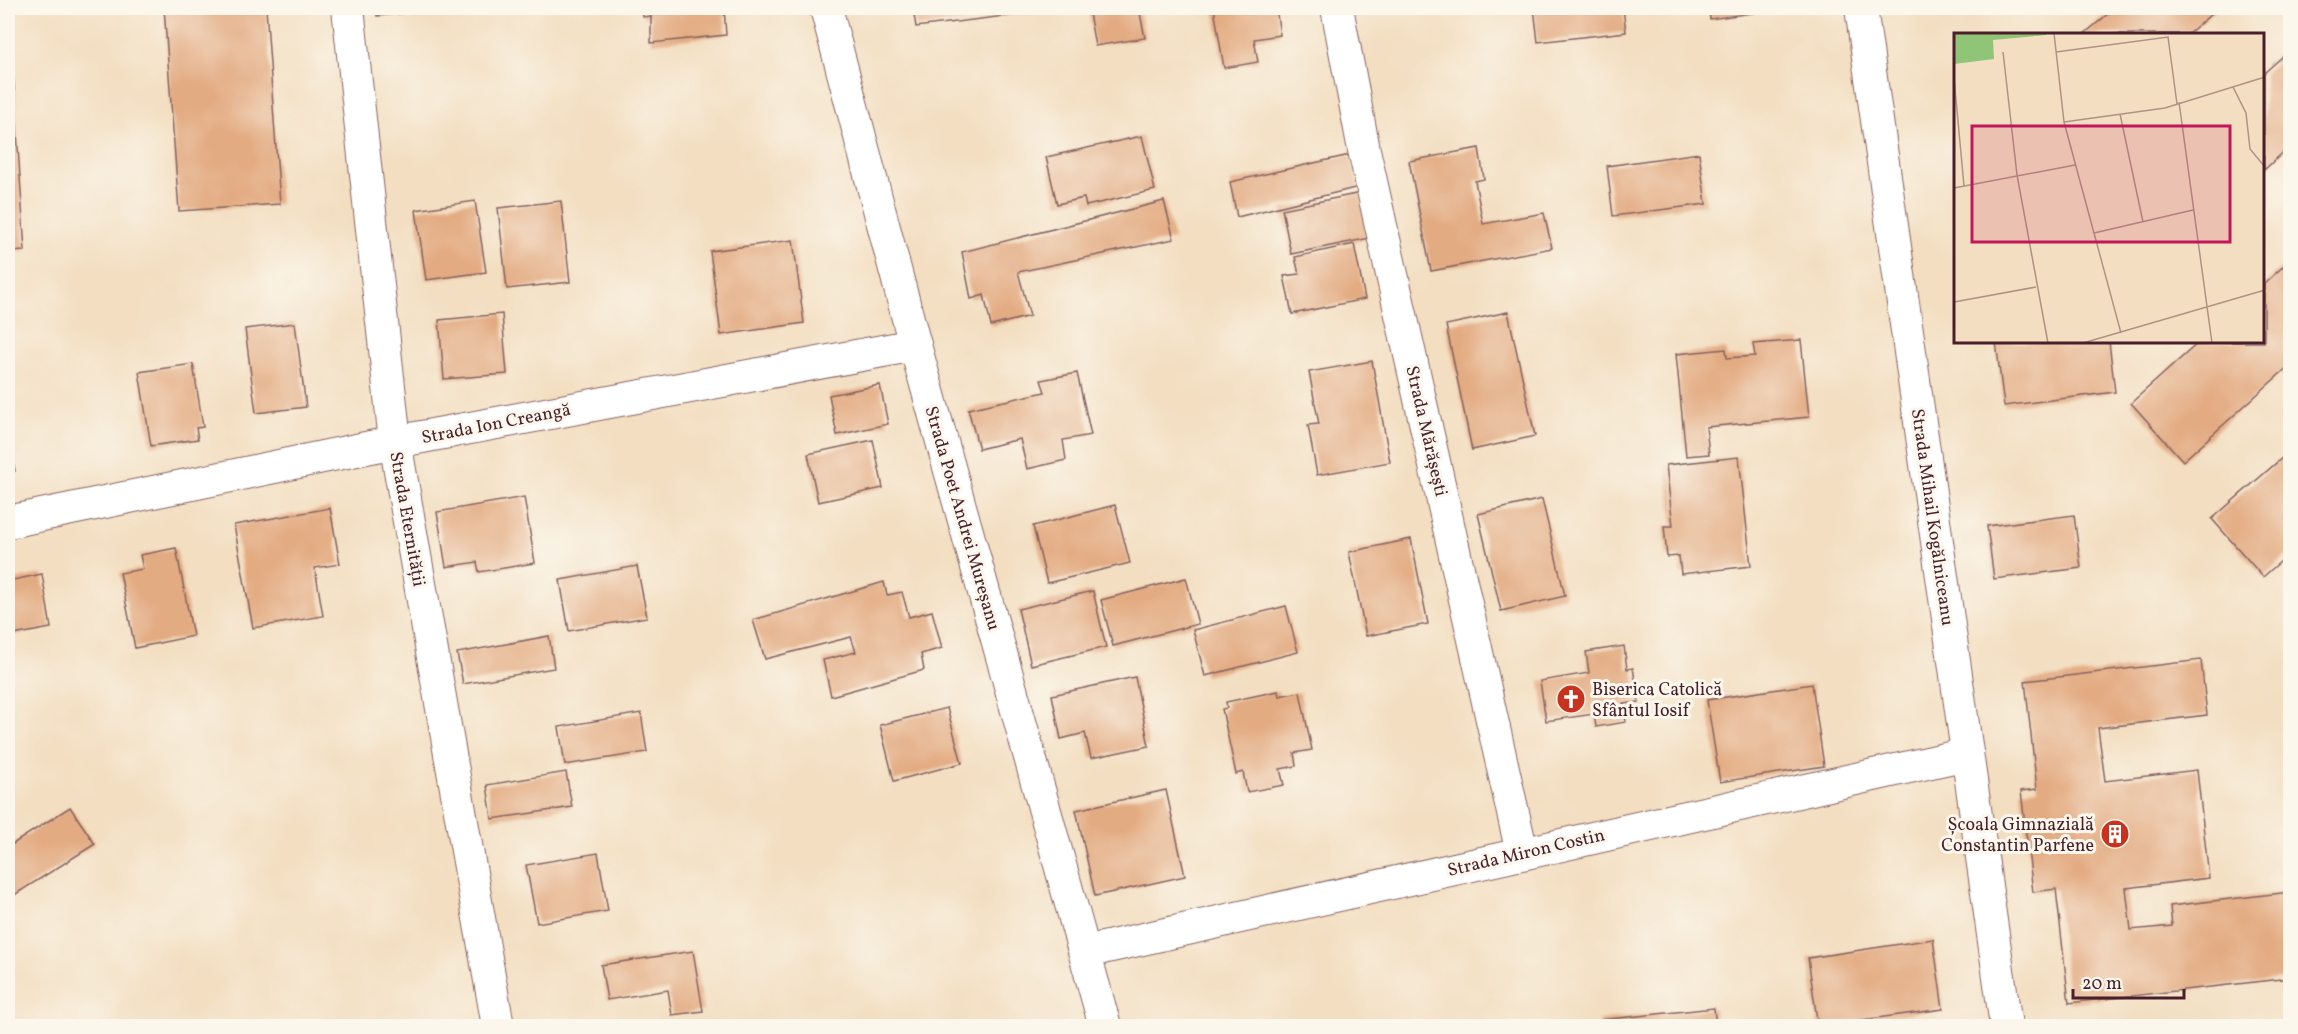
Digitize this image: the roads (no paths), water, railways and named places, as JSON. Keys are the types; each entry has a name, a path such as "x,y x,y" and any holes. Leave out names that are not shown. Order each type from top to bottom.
{"street":[{"name":"Strada Eternității","path":"348,8 395,442 498,1026"},
{"name":"Strada Poet Andrei Mureșanu","path":"826,8 915,345 1105,1026"},
{"name":"Strada Mărășești","path":"1337,8 1364,150 1522,853"},
{"name":"Strada Mihail Kogălniceanu","path":"1861,8 2006,1026"},
{"name":"Strada Ion Creangă","path":"8,522 395,442 915,345"},
{"name":"Strada Miron Costin","path":"1085,952 1967,754"}],"place":[{"name":"Biserica Catolică Sfântul Iosif","path":"1571,699"},
{"name":"Școala Gimnazială Constantin Parfene","path":"2115,834"}]}
